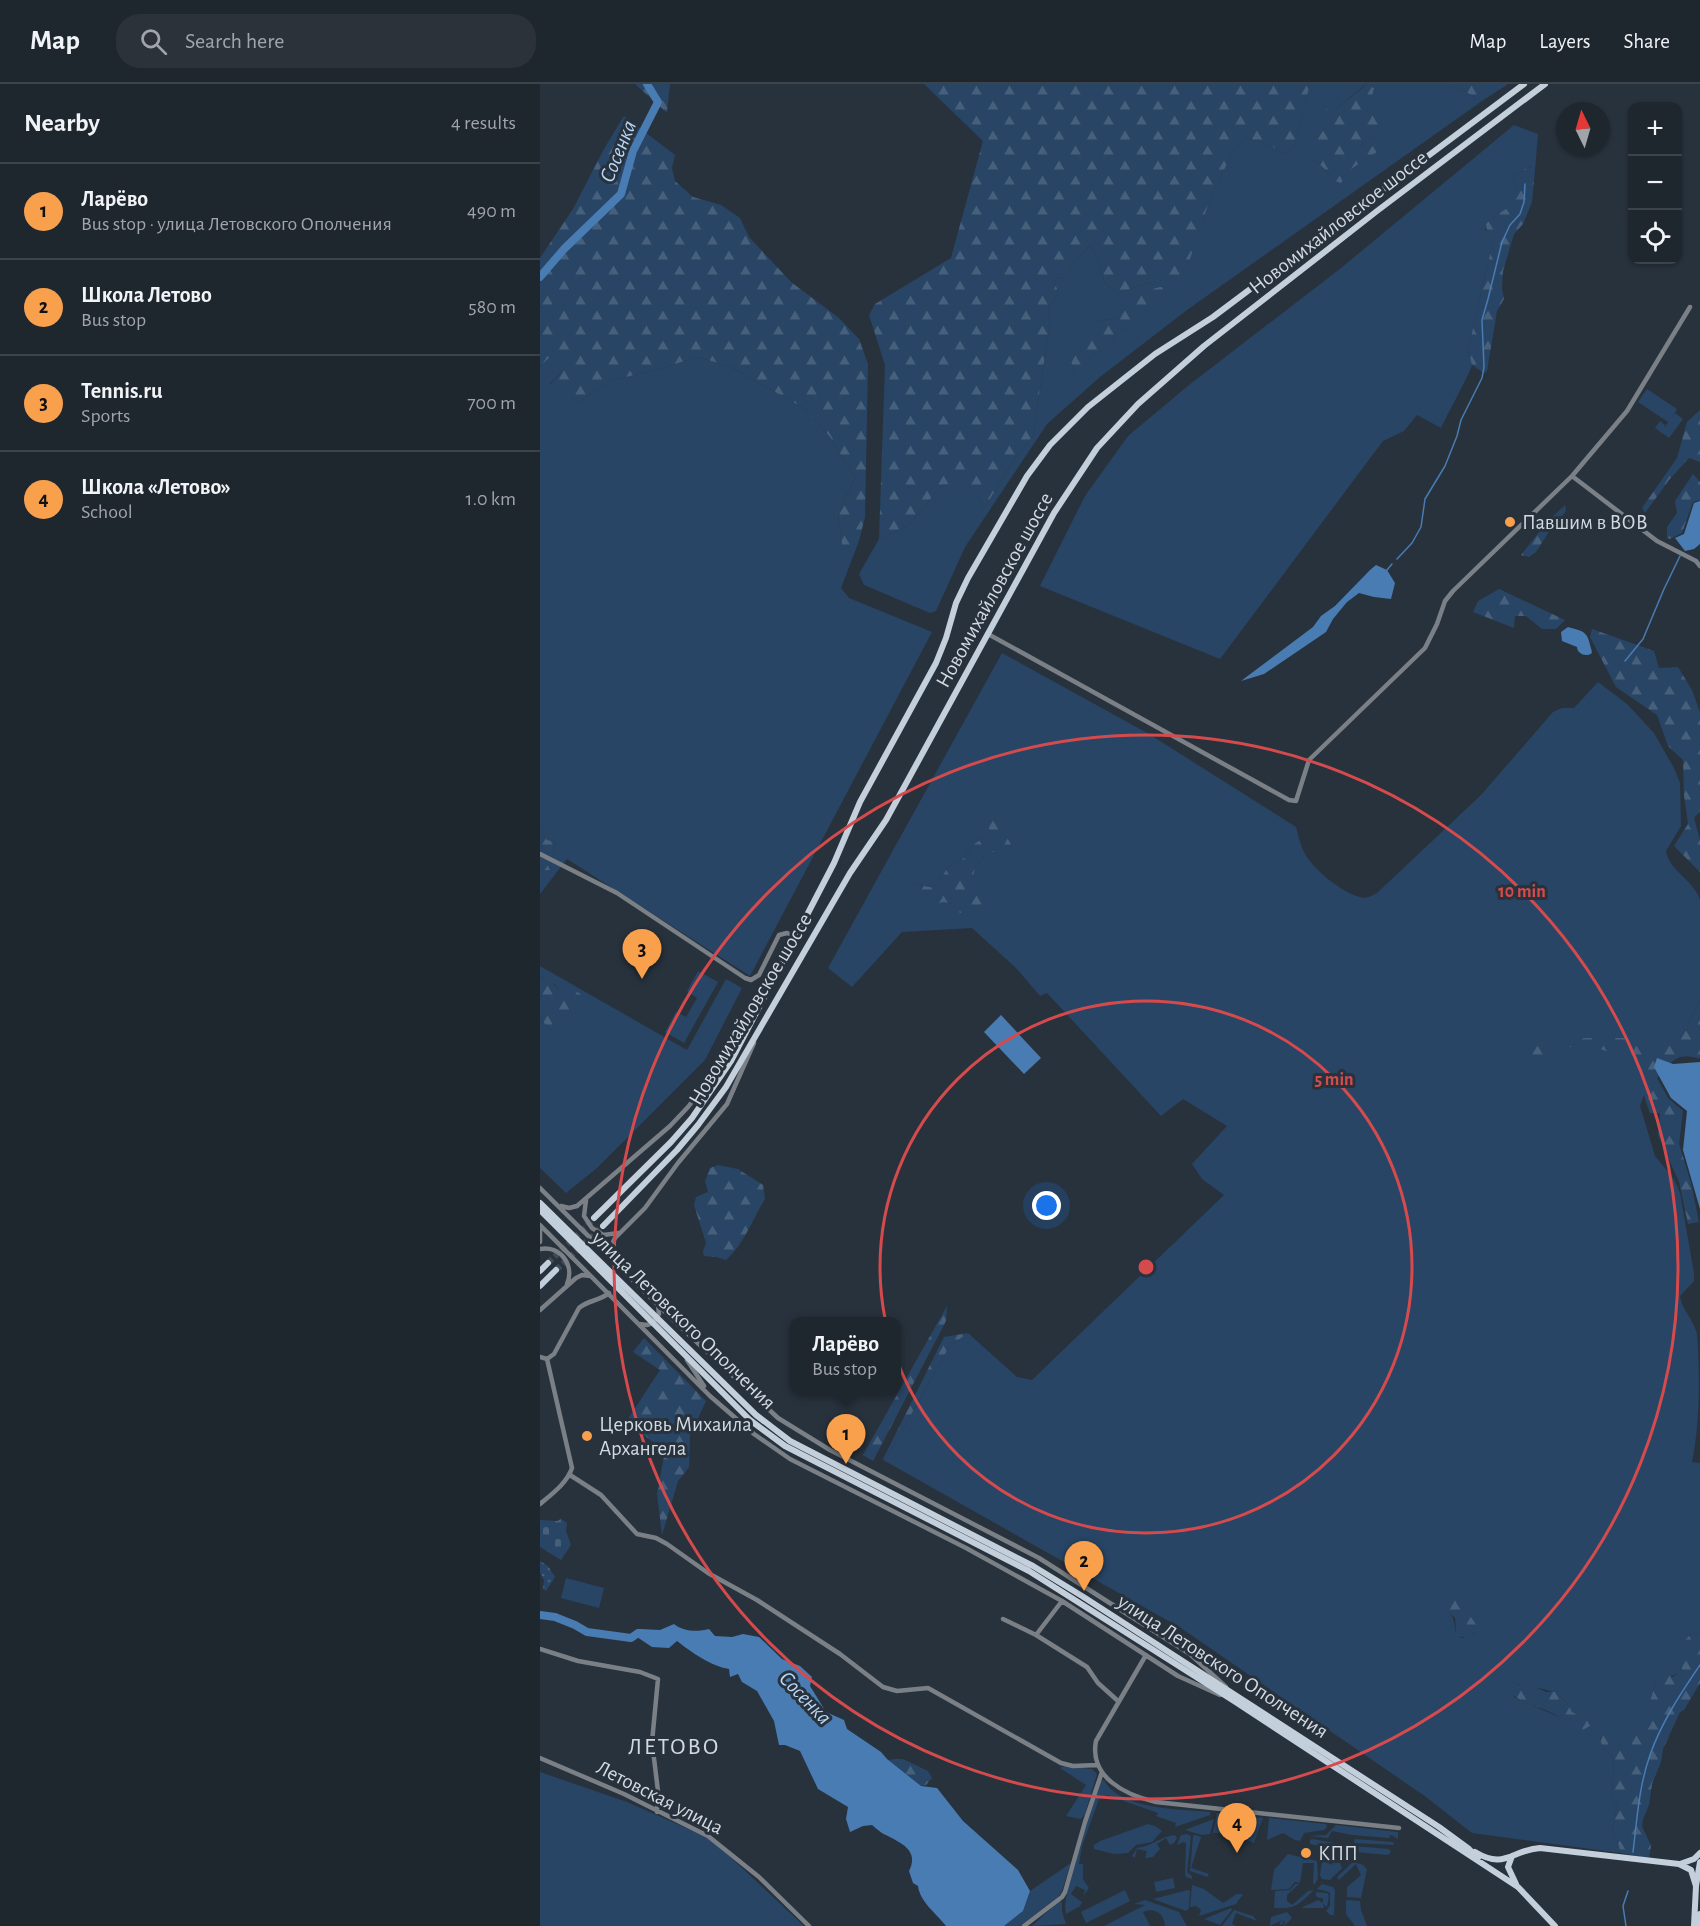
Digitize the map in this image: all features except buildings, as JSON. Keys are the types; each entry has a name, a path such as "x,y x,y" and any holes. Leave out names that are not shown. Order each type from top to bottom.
{"main road":[{"name":"Новомихайловское шоссе","path":"594,1218 692,1118 718,1082 834,863 860,802 936,663 956,603 968,578 1021,485 1050,445 1088,407 1155,354 1213,317 1524,84"},
{"name":"Новомихайловское шоссе","path":"603,1226 677,1150 726,1087 850,873 886,820 1075,478 1097,448 1138,404 1204,346 1545,84"},
{"name":"улица Летовского Ополчения","path":"540,1203 750,1420 785,1446 1029,1571 1189,1668 1228,1689 1439,1827 1469,1849 1484,1866"},
{"name":"улица Летовского Ополчения","path":"540,1210 756,1415 790,1441 1033,1566 1110,1612 1234,1701 1518,1887 1555,1926"},
{"path":"540,1271 548,1263"},
{"path":"540,1286 556,1270"},
{"path":"1469,1849 1491,1860 1503,1860 1530,1849 1540,1848 1679,1864 1691,1870 1696,1886 1699,1926"},
{"path":"1679,1864 1694,1859 1700,1852"},
{"path":"1513,1856 1508,1867 1518,1887"},
{"path":"1696,1886 1700,1862"},
{"path":"1694,1926 1698,1914"}],"street":[{"path":"988,634 1289,800 1296,801 1309,760 1425,648 1445,601 1453,591 1572,476 1627,411 1690,307"},
{"path":"1572,476 1657,540 1696,561 1700,566"},
{"path":"540,854 617,893 751,980 759,975 779,935 787,933 796,937"},
{"path":"555,1203 564,1208 573,1207 670,1126 688,1107 748,1028"},
{"path":"614,1260 611,1246 621,1232 645,1208 678,1163 727,1104 758,1035"},
{"path":"540,1188 755,1399 778,1418 830,1450 1040,1558 1190,1654 1228,1689"},
{"path":"589,1195 583,1210 592,1228 603,1235 615,1235 621,1232"},
{"path":"540,1225 710,1395 754,1434 790,1459 966,1548 1062,1601 1178,1676 1234,1701"},
{"path":"540,1231 540,1242"},
{"path":"540,1249 551,1249 566,1260 570,1273 566,1286"},
{"path":"540,1310 578,1276 592,1277"},
{"path":"547,1359 560,1345 579,1308 609,1293"},
{"path":"639,1324 647,1325 655,1321 659,1314 658,1305"},
{"path":"681,1350 710,1395"},
{"path":"540,1357 547,1359"},
{"path":"540,1504 570,1475 572,1465 547,1359"},
{"path":"570,1475 600,1495 637,1534 656,1538 667,1544 708,1573 757,1600 840,1654 883,1687 897,1691 928,1688 1061,1763 1073,1766 1097,1766"},
{"path":"1036,1635 1062,1601"},
{"path":"1003,1619 1036,1635 1087,1667 1098,1683 1118,1701"},
{"path":"540,1649 578,1661 640,1672 658,1679 652,1742 658,1791 657,1812"},
{"path":"1178,1676 1189,1668 1190,1654"},
{"path":"1146,1655 1096,1741 1097,1766 1119,1789 1156,1802 1399,1828"},
{"name":"Летовская улица","path":"540,1758 624,1794 708,1836 759,1877 809,1926"},
{"path":"1024,1926 1062,1897 1065,1892 1102,1772"}],"green space":[{"path":"635,84 670,84 667,113"},
{"path":"924,84 1310,84 1294,148 1283,154 1270,145 1247,138 1236,146 1211,196 1184,277 1147,283 1119,293 1105,284 1097,256 1089,246 1072,266 1067,277 1054,279 1058,292 1048,309 1050,322 1033,436 1011,464 984,509 975,492 963,483 942,485 909,525 879,539 885,365 869,315 875,304 951,258 983,141"},
{"path":"1310,84 1451,84 1482,101 1187,310 1100,377 1047,424 965,547 936,611 930,613 864,585 859,574 879,539 909,525 942,485 963,482 975,492 984,509 1011,464 1033,436 1050,322 1048,309 1058,292 1054,279 1067,277 1072,266 1089,246 1097,256 1105,284 1119,293 1147,283 1184,276 1211,196 1236,146 1247,138 1270,145 1283,154 1294,148","holes":["1365,85 1375,135 1367,138 1360,146 1369,149 1385,147 1332,180 1327,171 1312,158 1312,140 1326,128 1335,110","1168,297 1120,331 1108,347 1092,355 1075,379 1071,361 1093,322 1120,318"]},
{"path":"1451,84 1508,84 1482,101"},
{"path":"1366,85 1374,88 1370,104 1372,113 1379,117 1380,126 1375,135 1367,138 1360,146 1369,149 1383,139 1385,147 1351,169 1341,183 1332,180 1327,171 1312,158 1312,140 1326,128 1326,109 1335,110"},
{"path":"624,116 675,155 672,168 675,181 693,197 721,205 740,218 749,237 791,282 839,318 859,339 868,364 865,517 859,541 843,552 838,514 855,478 830,437 805,409 731,367 698,357 610,381 579,402 549,385 562,372 550,357 540,366 540,258 573,209"},
{"path":"1514,125 1538,134 1535,170 1532,166 1513,178 1517,191 1512,206 1493,217 1485,229 1493,241 1468,350 1472,365 1441,428 1417,415 1404,431 1383,441 1220,659 1040,586 1085,496 1128,436 1189,385 1341,268"},
{"path":"1533,166 1535,170 1532,202 1523,224 1514,234 1503,271 1504,299 1497,311 1487,371 1484,373 1472,365 1468,350 1493,241 1487,233 1486,224 1511,206 1510,197 1517,191 1513,178 1524,169"},
{"path":"1160,287 1169,288 1169,297 1120,331 1108,347 1092,355 1075,380 1071,361 1079,335 1093,322 1120,318 1134,294"},
{"path":"550,356 562,372 549,384 579,402 610,381 698,357 731,367 805,409 830,437 855,478 838,514 843,551 859,541 841,588 849,598 932,632 750,976 567,859 540,894 540,871 550,870 556,842 547,840 540,830 540,366"},
{"path":"1647,389 1677,409 1671,419 1675,413 1683,419 1669,438 1655,428 1660,421 1665,425 1664,428 1668,422 1638,402"},
{"path":"1700,410 1700,462 1689,458 1669,480 1645,513 1642,508 1677,458 1687,422"},
{"path":"1693,474 1700,482 1700,500 1693,502 1682,533 1670,539 1667,538 1667,527 1677,513 1675,501"},
{"path":"1565,505 1566,511 1536,552 1529,557 1521,555 1547,522"},
{"path":"1499,589 1565,620 1556,629 1542,629 1526,616 1515,616 1514,628 1473,612 1478,601"},
{"path":"1592,629 1654,651 1659,668 1678,667 1692,690 1700,712 1700,811 1694,818 1700,840 1700,872 1674,846 1688,824 1683,760 1668,746 1657,715 1616,687 1590,637"},
{"path":"1002,653 1149,734 1296,827 1303,850 1312,864 1336,885 1362,898 1377,893 1481,795 1553,712 1562,708 1574,708 1598,682 1627,704 1654,733 1680,783 1681,826 1666,851 1672,864 1693,887 1700,900 1700,1000 1686,1030 1673,1042 1654,1067 1640,1106 1655,1156 1674,1179 1680,1193 1694,1273 1694,1281 1680,1296 1697,1334 1698,1349 1698,1415 1692,1462 1700,1463 1700,1632 1690,1635 1685,1660 1680,1671 1675,1675 1657,1678 1643,1726 1632,1746 1602,1733 1601,1744 1614,1758 1612,1796 1617,1806 1612,1834 1620,1853 1472,1833 1426,1797 1181,1628 885,1461 949,1347 968,1333 1017,1377 1032,1380 1224,1195 1202,1179 1192,1164 1227,1126 1183,1099 1161,1116 1047,993 1040,996 1016,968 972,928 902,932 852,987 828,968","holes":["988,825 1006,836 1011,844 1009,852 988,852 975,867 973,877 953,904 943,902 913,884 930,887 938,883 948,867 964,858 974,844 990,834","1448,1611 1466,1612 1477,1627 1475,1634 1462,1638 1458,1636","1511,1682 1554,1693 1567,1703 1572,1712 1581,1716 1589,1716 1572,1731 1568,1722 1514,1697"]},
{"path":"989,810 998,810 1008,826 1006,836 1011,844 1009,852 988,852 975,867 973,877 987,897 975,911 967,915 958,912 953,904 943,902 925,908 912,893 913,884 930,887 938,883 948,867 964,858 974,844 990,834 983,818"},
{"path":"540,830 547,840 556,842 550,870 540,871"},
{"path":"540,966 687,1050 726,979 742,988 705,1060 597,1168 566,1193 540,1168 540,1019 552,1031 574,1014 580,999 561,992 547,976 540,977"},
{"path":"698,971 718,982 684,1043 665,1032 676,1012 686,1017 697,998 687,991"},
{"path":"547,976 562,991 573,990 581,994 582,1011 573,1015 572,1021 563,1024 557,1032 552,1031 540,1019 540,977"},
{"path":"1700,1000 1700,1059 1680,1057 1657,1078 1668,1098 1683,1111 1679,1144 1691,1183 1699,1222 1688,1224 1679,1182 1658,1135 1660,1113 1650,1113 1642,1088 1639,1062 1594,1047 1570,1047 1541,1062 1518,1057 1524,1045 1548,1046 1585,1038 1627,1038 1673,1042 1686,1030"},
{"path":"718,1165 738,1169 763,1185 765,1199 743,1239 726,1260 704,1256 706,1243 694,1205 696,1197 708,1192 705,1181 710,1168"},
{"path":"947,1306 946,1321 873,1461 863,1455 897,1395 901,1395 901,1388"},
{"path":"968,1333 949,1347 885,1461 883,1459 944,1337"},
{"path":"644,1338 706,1401 690,1435 689,1467 678,1481 662,1535 657,1494 665,1451 626,1422 660,1370 633,1352"},
{"path":"561,1519 567,1523 566,1531 571,1545 561,1560 540,1547 540,1520 557,1521"},
{"path":"540,1561 548,1566 555,1577 546,1591 543,1589 544,1580 540,1573"},
{"path":"566,1578 604,1588 599,1608 561,1598"},
{"path":"1449,1601 1462,1603 1479,1631 1467,1638 1458,1636 1455,1618 1448,1611"},
{"path":"1700,1632 1700,1683 1684,1710 1680,1712 1663,1749 1661,1762 1652,1784 1649,1805 1643,1819 1642,1826 1651,1846 1649,1858 1620,1853 1612,1834 1617,1806 1612,1796 1614,1758 1601,1744 1602,1733 1614,1733 1632,1745 1633,1726 1643,1725 1657,1678 1663,1674 1673,1677 1682,1669 1676,1657 1686,1653 1685,1640 1690,1635"},
{"path":"1511,1682 1520,1685 1529,1684 1546,1692 1555,1692 1568,1704 1572,1712 1581,1716 1589,1716 1595,1723 1581,1731 1572,1731 1566,1723 1551,1712 1514,1696 1507,1690"},
{"path":"903,1759 928,1771 932,1778 926,1785 921,1786 888,1760"},
{"path":"1065,1766 1092,1769 1097,1774 1085,1814 1081,1819 1066,1816 1086,1785 1060,1768"},
{"path":"540,1772 627,1802 711,1839 804,1926 540,1926"},
{"path":"1104,1780 1112,1790 1136,1803 1210,1812 1210,1815 1175,1827 1176,1823 1156,1816 1158,1813 1107,1795 1099,1799 1082,1846 1079,1864 1083,1864 1083,1879 1089,1888 1083,1896 1085,1890 1076,1886 1071,1894 1082,1902 1080,1906 1066,1914 1065,1905 1078,1850 1100,1781"},
{"path":"1217,1813 1263,1818 1254,1843 1230,1833 1213,1833"},
{"path":"1269,1818 1326,1824 1327,1827 1324,1830 1304,1833 1300,1841 1283,1833 1267,1840"},
{"path":"1214,1819 1210,1834 1202,1835 1185,1830"},
{"path":"1148,1824 1162,1831 1152,1842 1136,1845 1128,1853 1114,1854 1094,1849 1094,1845 1100,1841"},
{"path":"1336,1825 1398,1832 1398,1839 1391,1835 1389,1838 1332,1831 1328,1838 1310,1836 1326,1835"},
{"path":"1175,1835 1177,1838 1170,1845 1166,1838 1157,1844 1160,1849 1153,1857 1145,1858 1147,1851 1137,1849 1135,1858 1132,1856 1137,1848 1165,1838"},
{"path":"1181,1835 1191,1836 1187,1872 1192,1879 1186,1877 1185,1874 1186,1843 1177,1845"},
{"path":"1193,1836 1201,1837 1191,1868 1209,1874 1207,1877 1190,1871"},
{"path":"1312,1839 1346,1845 1348,1848 1344,1851 1310,1844"},
{"path":"1355,1839 1393,1842 1394,1845 1354,1843"},
{"path":"1354,1846 1389,1849 1391,1852 1388,1855 1354,1852 1351,1850"},
{"path":"1288,1854 1317,1861 1318,1878 1315,1884 1313,1884 1314,1863 1303,1863 1300,1883 1295,1882 1289,1889 1271,1890 1274,1870"},
{"path":"1322,1862 1328,1862 1331,1865 1340,1863 1342,1868 1330,1880 1322,1879 1320,1875"},
{"path":"1353,1862 1367,1869 1361,1898 1347,1897 1347,1887 1361,1875 1356,1864 1339,1880 1337,1877"},
{"path":"1071,1863 1058,1897 1020,1926 1004,1926 1023,1911 1030,1891"},
{"path":"1173,1878 1175,1888 1156,1892 1154,1882"},
{"path":"1295,1884 1299,1884 1287,1895 1287,1901 1292,1905 1308,1891 1314,1890 1296,1905 1274,1908 1275,1891 1290,1890"},
{"path":"1322,1884 1333,1887 1335,1890 1334,1915 1326,1911 1330,1906 1330,1893 1317,1889"},
{"path":"1192,1885 1204,1889 1223,1903 1237,1894 1243,1894 1236,1904 1199,1916 1201,1910 1196,1906 1190,1907"},
{"path":"1125,1890 1130,1901 1086,1923 1081,1912"},
{"path":"1190,1891 1189,1908 1186,1911 1153,1899"},
{"path":"1316,1892 1327,1893 1329,1896 1327,1907 1323,1904 1324,1908 1301,1908 1318,1900 1323,1903 1323,1898 1316,1896"},
{"path":"1145,1900 1179,1912 1187,1926 1165,1926 1161,1915 1151,1910 1143,1912 1150,1926 1104,1926 1145,1905 1134,1904"},
{"path":"1346,1900 1360,1901 1367,1926 1355,1926 1346,1914"},
{"path":"1059,1901 1062,1902 1066,1924 1032,1926"},
{"path":"1231,1908 1232,1910 1220,1925 1204,1919"},
{"path":"1234,1910 1253,1916 1257,1921 1236,1913 1232,1924 1236,1926 1222,1926"},
{"path":"1287,1912 1292,1918 1284,1926 1284,1920 1282,1925 1279,1924 1282,1920 1270,1926 1271,1917"}],"water":[{"path":"1700,501 1700,544 1694,549 1685,551 1675,538 1684,534 1694,503"},
{"path":"1376,565 1387,570 1395,583 1391,599 1359,593 1347,602 1326,632 1264,674 1241,681 1313,627 1321,616 1335,606"},
{"path":"1568,627 1585,634 1591,654 1582,654 1577,647 1562,641 1561,632"},
{"path":"1001,1015 1041,1058 1024,1074 984,1032"},
{"path":"1657,1058 1673,1064 1700,1062 1700,1209 1683,1150 1687,1111 1671,1098 1654,1067"},
{"path":"674,1624 691,1631 709,1629 715,1636 732,1637 743,1634 759,1637 782,1659 800,1666 812,1677 810,1686 826,1712 844,1720 847,1729 881,1752 921,1786 937,1788 963,1821 1018,1870 1030,1891 1023,1911 1004,1926 946,1926 925,1902 918,1886 913,1883 909,1871 912,1858 908,1849 872,1825 850,1832 846,1819 848,1807 818,1789 800,1751 779,1745 774,1721 757,1691 742,1682 738,1674 730,1677 729,1669 708,1662 677,1641 669,1648 652,1647 637,1637 639,1629 660,1630"}],"waterway":[{"name":"Сосенка","path":"540,277 564,249 621,194 633,151 658,102 647,84"},
{"path":"1397,559 1412,543 1421,527 1425,499 1445,466 1461,420 1482,378 1484,367 1482,320 1502,242 1510,225 1520,214 1524,202 1525,184"},
{"path":"1625,661 1643,639 1680,556"},
{"path":"1387,570 1392,564"},
{"name":"Сосенка","path":"540,1615 555,1617 587,1632 631,1638 638,1633 648,1634"},
{"path":"1633,1852 1641,1791 1650,1755 1666,1720 1700,1665"},
{"path":"1626,1926 1623,1906 1628,1891"}],"tunnel":[{"path":"548,1263 592,1221"},
{"path":"556,1270 603,1226"}],"place":[{"name":"Павшим в ВОВ","path":"1510,522"},
{"name":"Tennis.ru","path":"642,979"},
{"name":"Церковь Михаила Архангела","path":"587,1436"},
{"name":"Ларёво","path":"846,1464"},
{"name":"Школа Летово","path":"1084,1591"},
{"name":"Школа «Летово»","path":"1237,1853"},
{"name":"КПП","path":"1306,1853"}],"district":[{"name":"ЛЕТОВО","path":"674,1746"}]}
